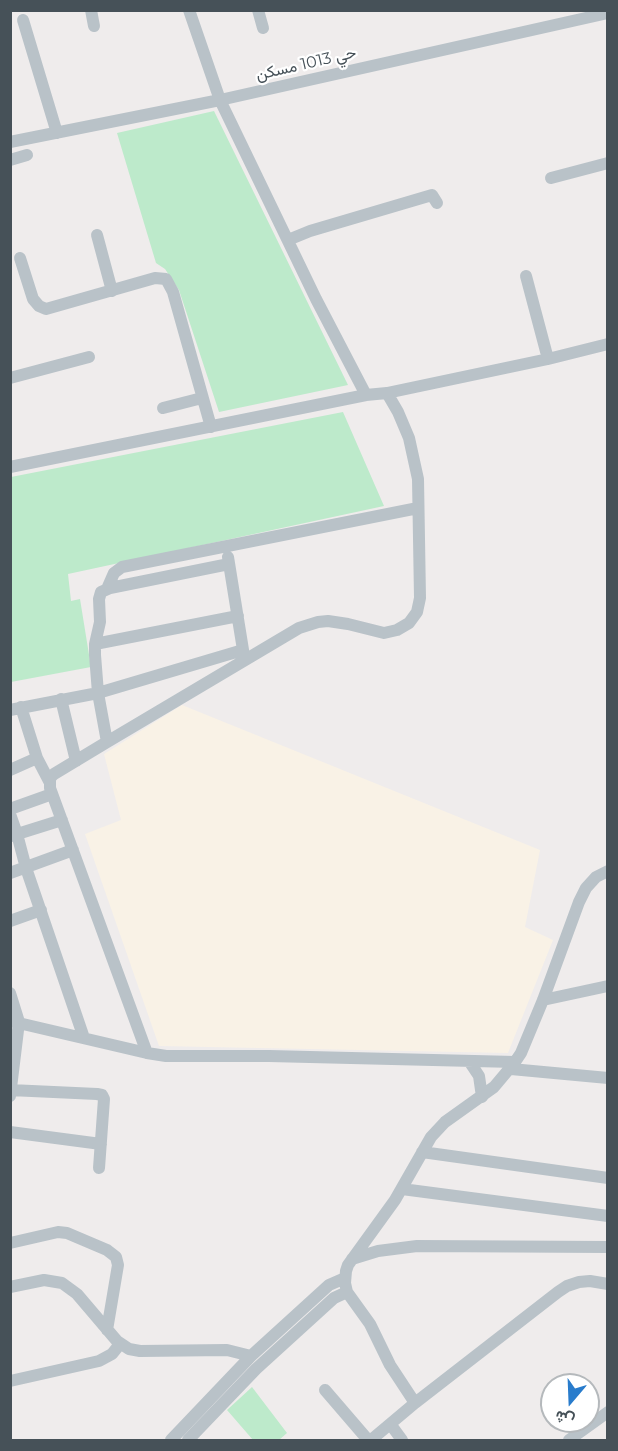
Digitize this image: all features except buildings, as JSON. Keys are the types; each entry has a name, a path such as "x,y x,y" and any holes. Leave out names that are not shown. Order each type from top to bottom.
{"street":[{"path":"91,10 94,26"},
{"path":"189,10 220,100 222,117 288,240 366,395"},
{"path":"258,10 263,28"},
{"name":"حي 1013 مسكن","path":"10,142 220,100 608,13"},
{"path":"23,20 57,133"},
{"path":"10,160 27,155"},
{"path":"551,178 608,163"},
{"path":"288,240 310,231 432,195 437,203"},
{"path":"97,235 112,291"},
{"path":"20,258 33,299 39,306 46,309 155,279 166,279 173,292 211,427"},
{"path":"526,276 548,359"},
{"path":"11,464 211,427 366,395 387,393 608,344"},
{"path":"10,378 89,357"},
{"path":"51,788 50,778 54,774 244,655 299,628 318,622 338,622 384,633 398,630 409,623 417,612 420,598 418,480 413,452 398,412 387,393"},
{"path":"163,408 202,398"},
{"path":"107,589 114,573 122,567 418,508"},
{"path":"226,546 244,655"},
{"path":"107,742 98,693 95,655 100,622 101,592 229,564"},
{"path":"95,644 238,616"},
{"path":"147,1053 51,788 16,708 98,693 244,655"},
{"path":"61,699 76,761"},
{"path":"10,770 37,758"},
{"path":"10,810 51,788"},
{"path":"10,814 14,835 84,1038"},
{"path":"14,835 62,820"},
{"path":"10,873 73,850"},
{"path":"415,1403 390,1365 375,1331 347,1292 345,1278 348,1265 402,1189 431,1137 446,1122 482,1097 500,1081 521,1053 579,902 586,888 596,877 608,871"},
{"path":"10,921 41,910"},
{"path":"543,1000 608,986"},
{"path":"10,993 15,1021 10,1096"},
{"path":"15,1021 147,1053 172,1056 470,1061 608,1078"},
{"path":"470,1061 479,1076 482,1097"},
{"path":"11,1091 102,1095 104,1099 99,1168"},
{"path":"10,1132 101,1144"},
{"path":"422,1152 608,1178"},
{"path":"402,1189 608,1216"},
{"path":"10,1243 58,1232 67,1233 107,1250 116,1257 118,1265 106,1330"},
{"path":"352,1259 390,1249 417,1246 608,1247"},
{"path":"171,1440 251,1356 329,1285 345,1278"},
{"path":"10,1287 44,1280 62,1283 77,1294 120,1344 129,1349 140,1351 218,1349 251,1356"},
{"path":"325,1390 369,1440 567,1286 590,1281 608,1284"},
{"path":"188,1440 265,1361 334,1298 347,1292"},
{"path":"10,1380 99,1361 112,1354 120,1344"},
{"path":"568,1440 608,1412"},
{"path":"391,1425 402,1440"}],"shaded area":[{"path":"182,705 540,850 525,927 553,940 508,1053 159,1046 85,834 121,820 104,754"}],"green space":[{"path":"214,111 348,385 219,412 179,290 165,269 156,263 117,133"},
{"path":"343,412 384,506 68,574 71,601 80,599 91,667 11,682 11,477"},
{"path":"252,1387 287,1433 279,1440 253,1440 227,1410"}]}
